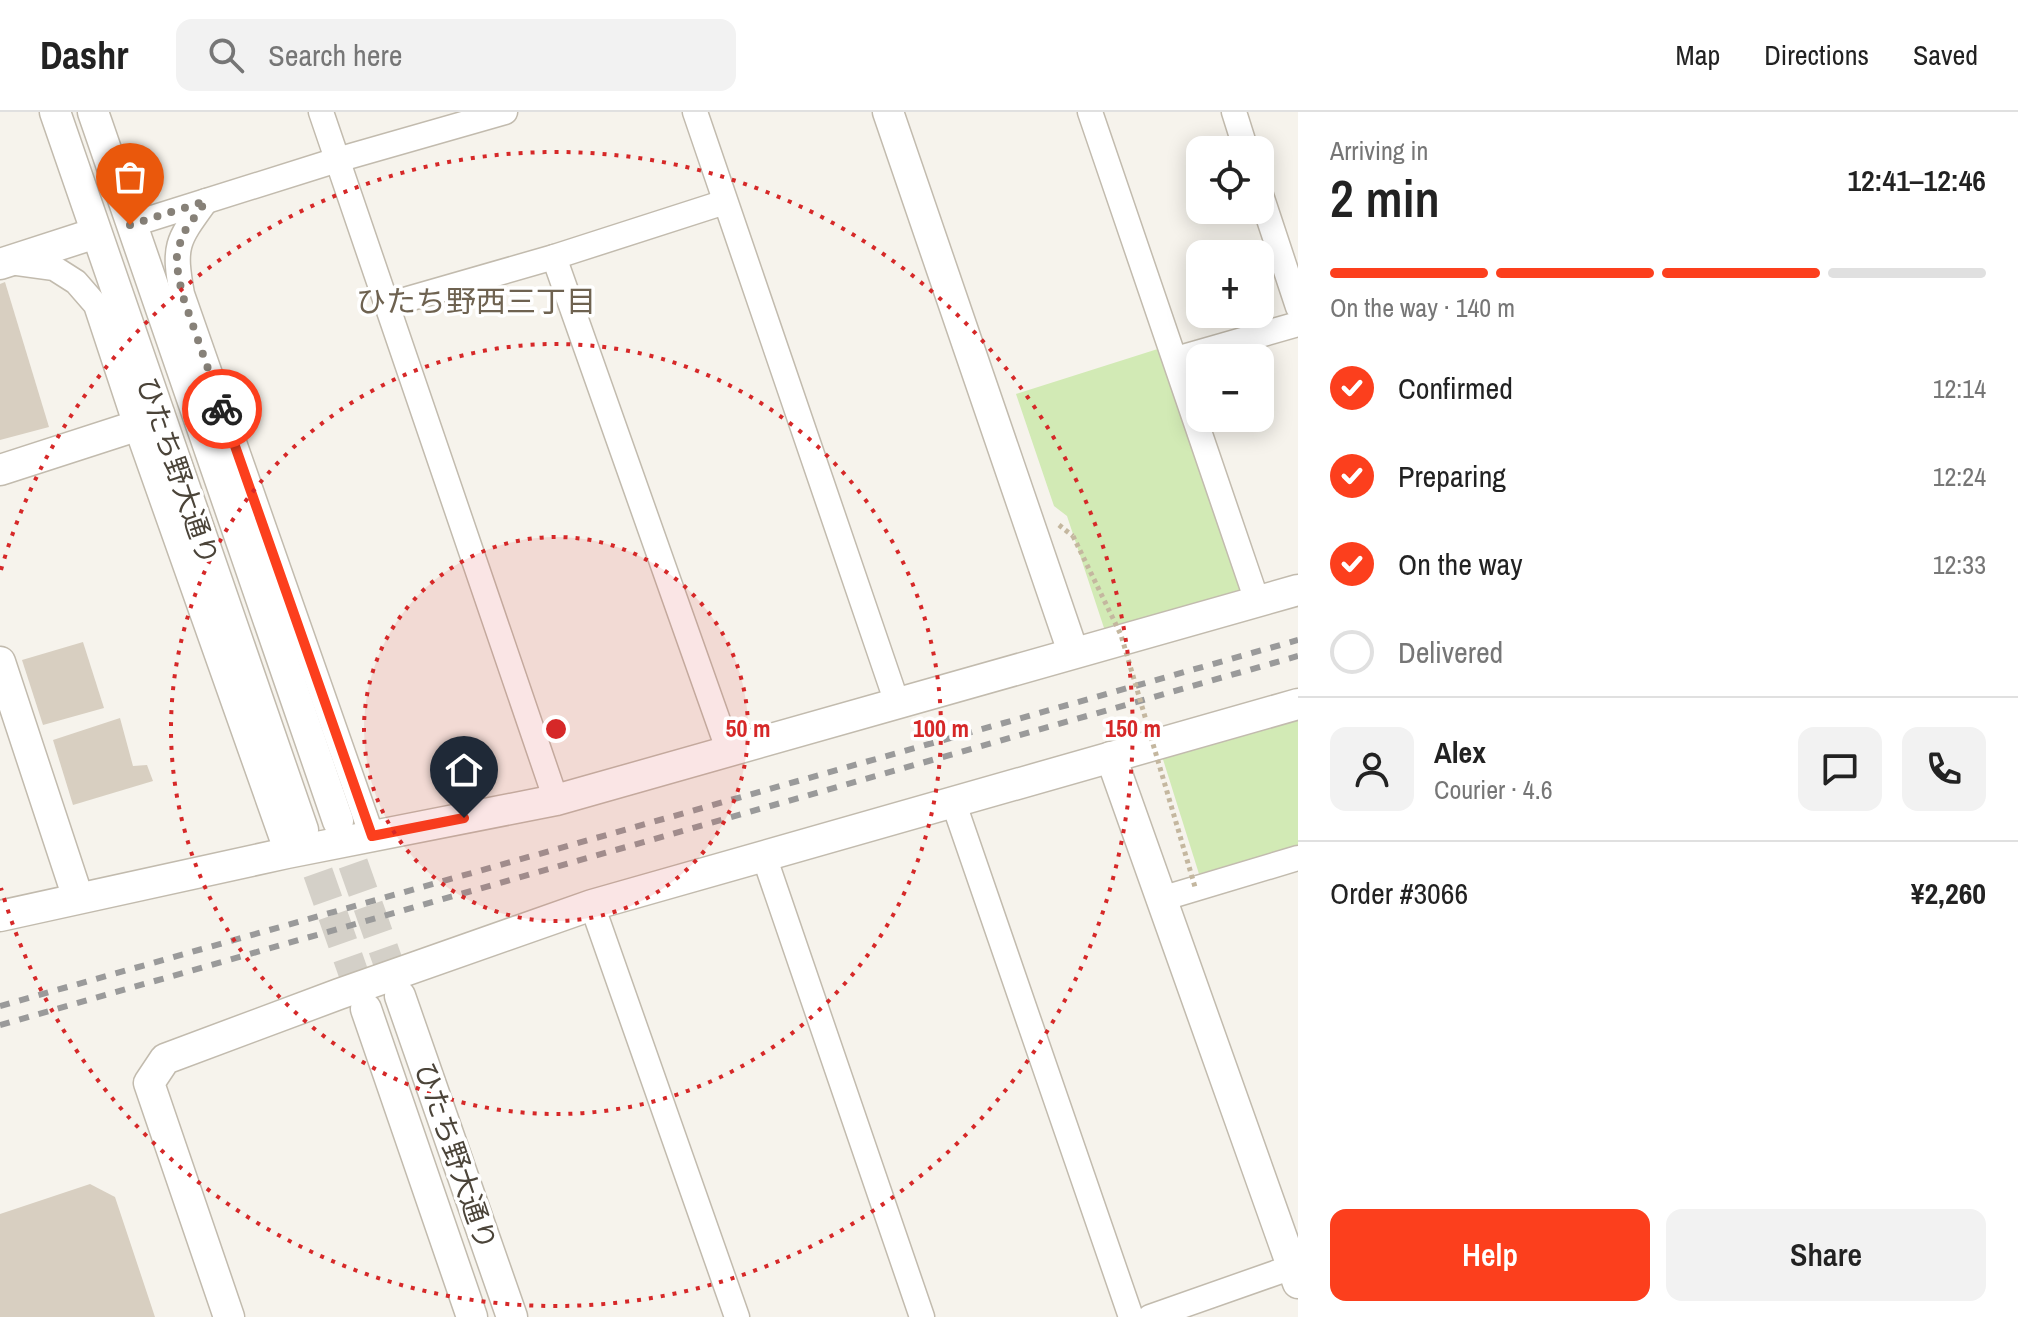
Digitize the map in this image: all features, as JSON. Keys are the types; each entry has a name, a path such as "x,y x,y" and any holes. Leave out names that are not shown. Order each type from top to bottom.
{"street":[{"name":"ひたち野大通り","path":"55,112 295,842"},
{"name":"ひたち野大通り","path":"93,112 338,821"},
{"path":"321,112 556,800"},
{"path":"130,225 337,160 505,112"},
{"path":"695,112 897,703"},
{"path":"888,112 1073,652"},
{"path":"1090,112 1257,601"},
{"path":"1234,112 1242,136"},
{"path":"206,201 182,235 176,261 182,294 372,836"},
{"path":"387,305 554,257 725,202"},
{"path":"1271,224 1298,307"},
{"path":"4,263 96,233"},
{"path":"554,257 728,749"},
{"path":"4,263 54,268 76,282 96,305 136,426 295,842"},
{"path":"1176,359 1298,324"},
{"path":"0,470 136,426"},
{"path":"0,916 295,842 372,836 556,800 1298,590"},
{"path":"0,662 78,898"},
{"path":"229,1317 149,1083 165,1059 592,905 1298,704"},
{"path":"1111,757 1296,1272 1150,1317"},
{"path":"954,804 1131,1317"},
{"path":"764,856 922,1317"},
{"path":"1161,899 1298,858"},
{"path":"592,905 737,1317"},
{"name":"ひたち野大通り","path":"400,996 512,1317"},
{"name":"ひたち野大通り","path":"366,1009 472,1317"}],"path":[{"path":"1073,536 1121,635 1195,887"}],"green space":[{"path":"1164,347 1186,410 1186,432 1193,432 1243,575 1239,590 1105,631 1067,516 1054,506 1016,394"},
{"path":"1298,714 1298,845 1199,874 1161,753"}],"building":[{"path":"5,282 49,427 0,440 0,284"},
{"path":"83,642 104,708 43,725 22,660"},
{"path":"120,718 133,766 147,765 153,781 73,805 53,740"},
{"path":"90,1184 115,1197 155,1317 0,1317 0,1214"}],"tunnel":[{"path":"338,821 400,996"},
{"path":"303,830 366,1009"}],"railway":[{"path":"0,1006 1298,640"},
{"path":"0,1025 1298,656"}],"way so far":[{"path":"130,225 206,201 182,235 176,261 182,294 222,409"}],"district":[{"name":"ひたち野西三丁目","path":"476,301"}],"route":[{"path":"222,409 372,836 464,818"}]}
